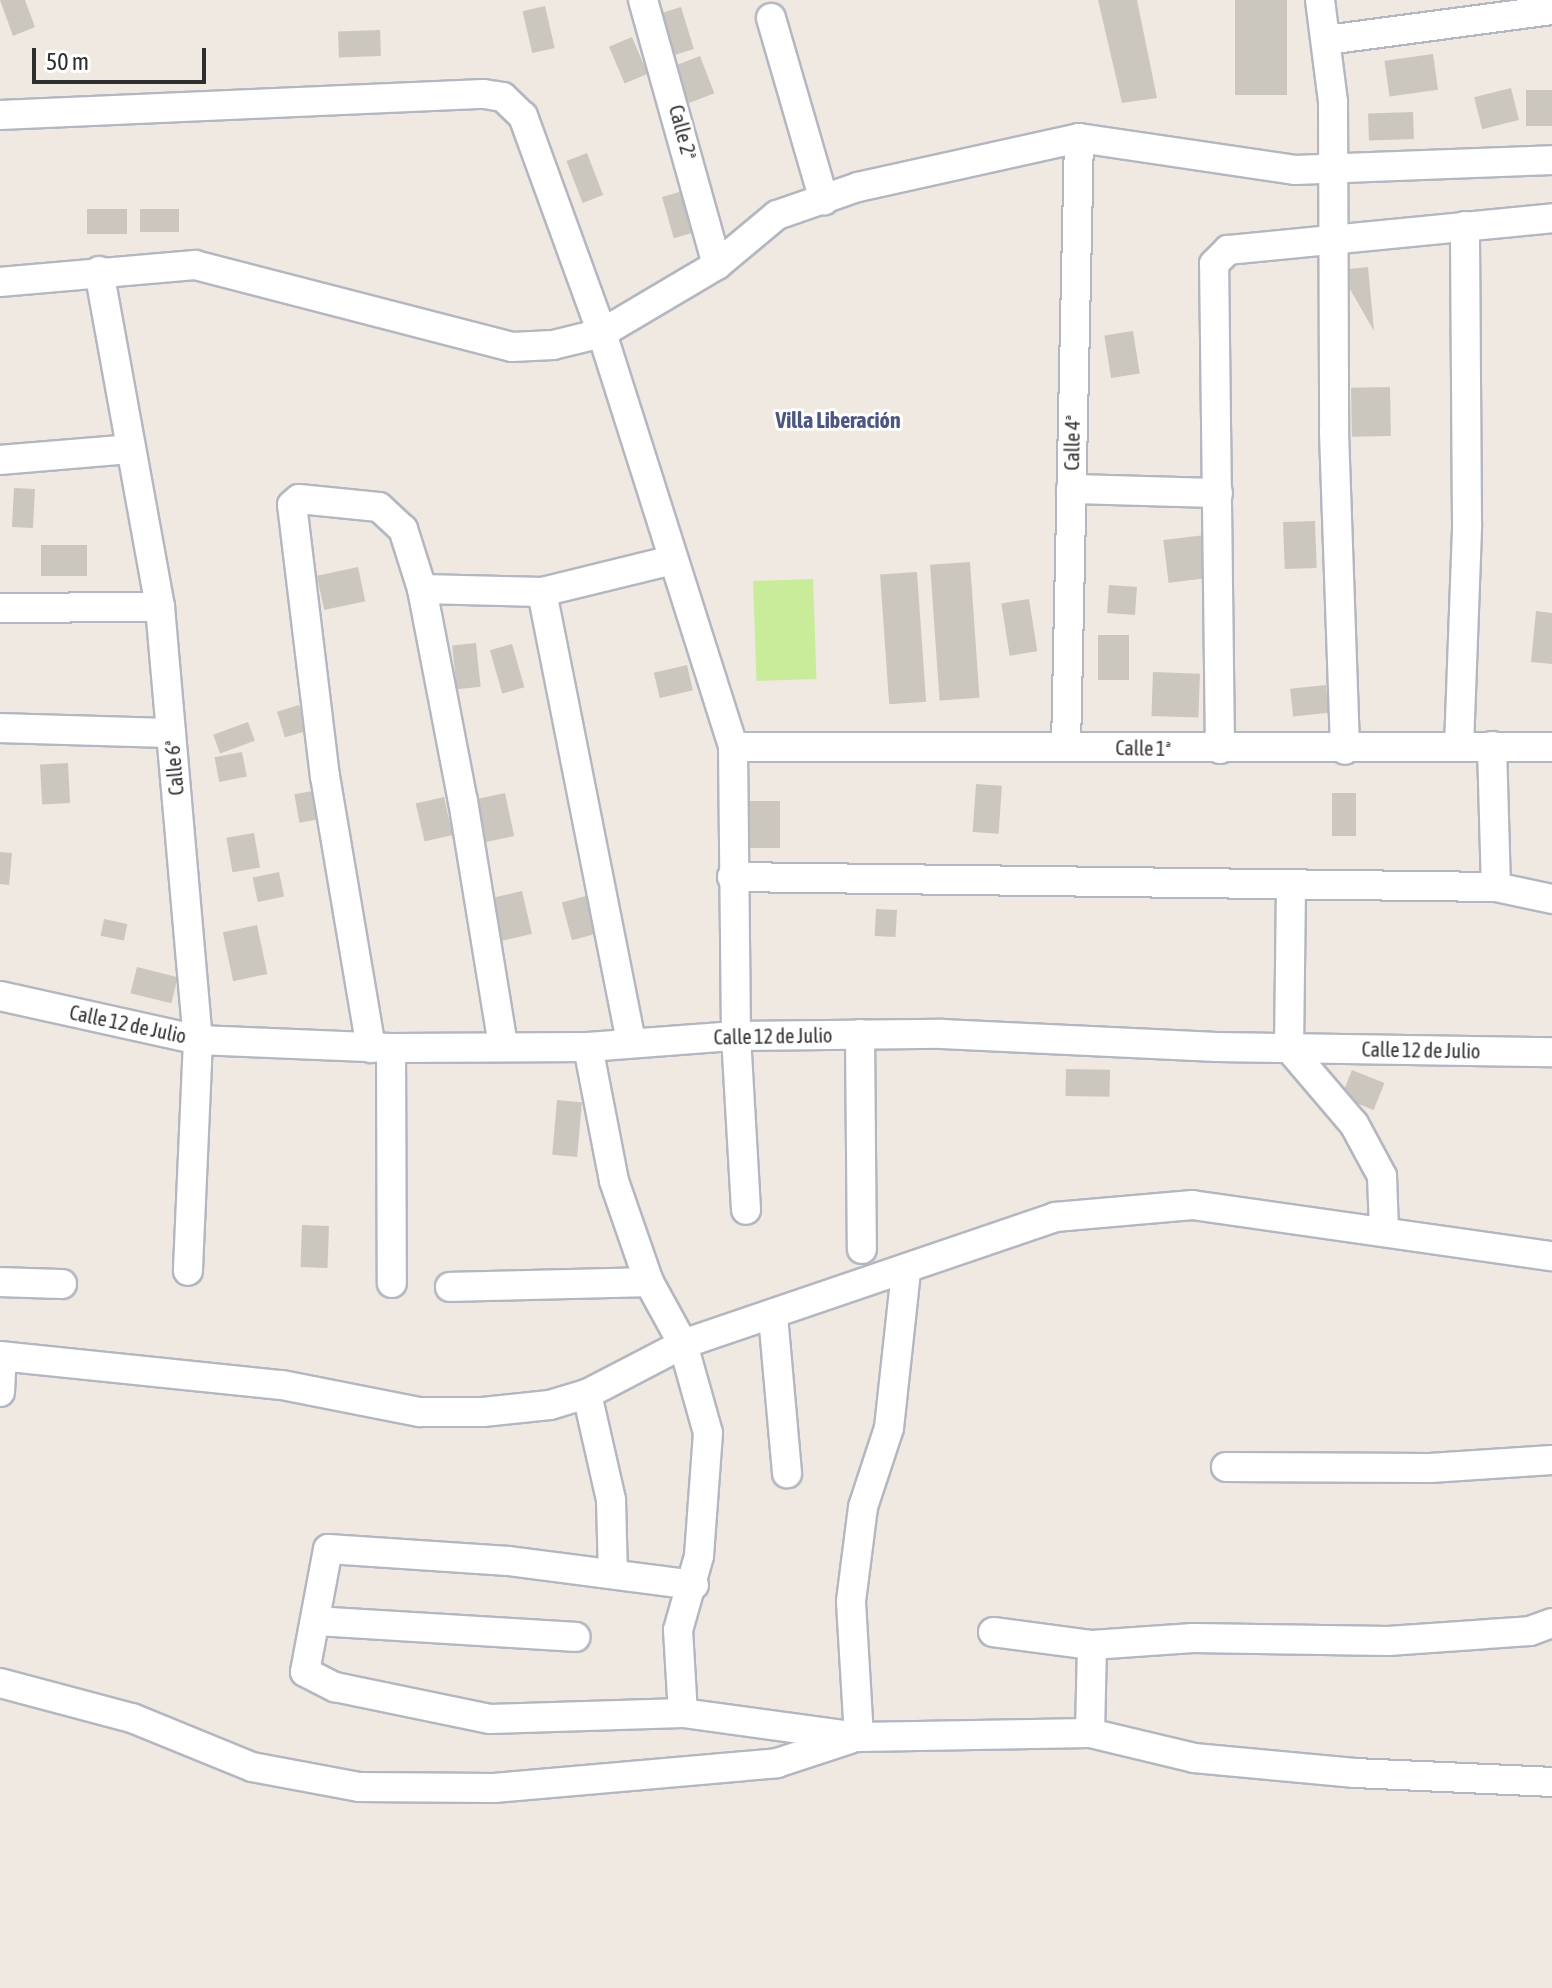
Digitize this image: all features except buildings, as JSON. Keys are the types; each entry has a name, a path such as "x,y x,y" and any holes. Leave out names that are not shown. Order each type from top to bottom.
{"street":[{"name":"Calle 2ª","path":"643,0 717,265"},
{"path":"1320,0 1327,40 1335,171 1332,240 1345,750"},
{"path":"1327,40 1552,10"},
{"path":"771,18 824,200"},
{"path":"0,115 503,97 523,116 602,333 733,747 736,1036 746,1210"},
{"path":"0,282 195,265 512,347 553,345 602,333 717,265 777,215 858,187 1079,138 1295,170 1335,171 1552,160"},
{"name":"Calle 4ª","path":"1066,747 1079,138"},
{"path":"1220,749 1214,264 1228,250 1552,218"},
{"path":"1459,747 1467,524 1465,226"},
{"name":"Calle 6ª","path":"99,271 160,607 198,1040 188,1271"},
{"path":"0,460 131,449"},
{"path":"1071,489 1218,493"},
{"path":"392,1283 381,1048 325,777 292,505 299,499 352,501 391,513 403,529 422,589 503,1045"},
{"path":"422,589 542,592 672,560"},
{"path":"542,592 631,1041"},
{"path":"0,608 160,607"},
{"path":"0,728 171,733"},
{"path":"1492,746 1496,887"},
{"name":"Calle 1ª","path":"733,747 1345,750 1552,747"},
{"path":"732,877 1496,887 1552,899"},
{"path":"1291,886 1289,1048 1354,1124 1382,1176 1384,1230"},
{"name":"Calle 12 de Julio","path":"0,996 198,1040 381,1048 503,1045 588,1047 631,1041 860,1034 1289,1048 1552,1052"},
{"path":"860,1034 862,1249"},
{"path":"588,1047 614,1181 649,1282 683,1344 708,1433 694,1585 678,1630 683,1713"},
{"path":"0,1392 1,1356 282,1385 420,1412 496,1411 550,1405 587,1394 683,1344 906,1272 1055,1217 1192,1205 1552,1256"},
{"path":"859,1737 851,1601 863,1507 889,1428 906,1272"},
{"path":"0,1282 62,1284"},
{"path":"450,1287 649,1282"},
{"path":"773,1316 787,1473"},
{"path":"587,1394 611,1500 613,1574"},
{"path":"1226,1467 1430,1468 1552,1460"},
{"path":"694,1585 613,1574 328,1549 305,1672 363,1694 490,1719 683,1713 859,1737 1090,1733 1194,1758 1355,1773 1552,1782"},
{"path":"315,1621 576,1637"},
{"path":"993,1632 1092,1645 1193,1638 1388,1641 1530,1631 1552,1623"},
{"path":"1090,1733 1092,1645"},
{"path":"0,1683 132,1718 252,1767 359,1787 494,1788 777,1763 859,1737"}],"green space":[{"path":"813,579 816,679 757,681 753,581"}],"district":[{"name":"Villa Liberación","path":"838,421"}]}
